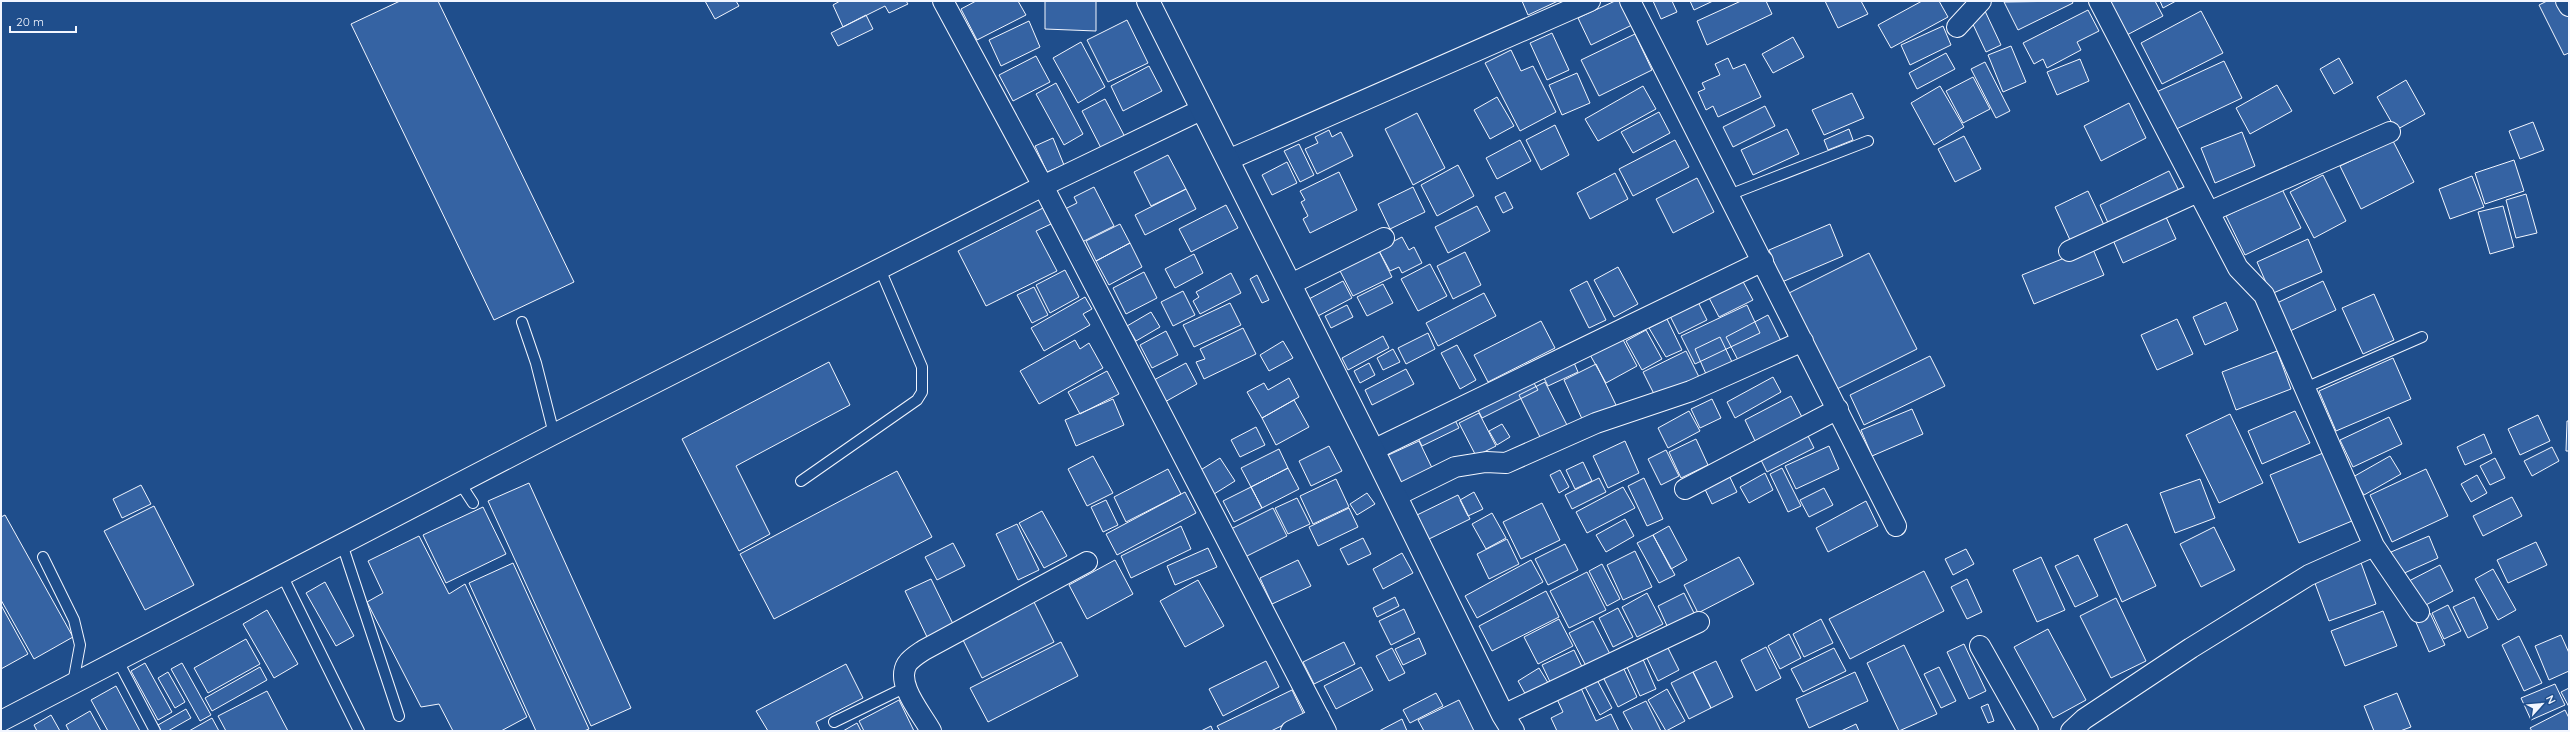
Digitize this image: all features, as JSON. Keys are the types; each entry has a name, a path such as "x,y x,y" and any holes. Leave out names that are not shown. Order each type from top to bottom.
{"street":[{"path":"944,1 1043,186 1322,724 1291,731"},
{"path":"1148,1 1291,284 1508,723 1699,622"},
{"path":"1228,160 1590,1"},
{"path":"1630,1 1896,526"},
{"path":"1957,27 1981,1"},
{"path":"2099,1 2238,268 2264,295 2374,546 2419,612"},
{"path":"2566,1 2569,6"},
{"path":"1,721 117,659 554,434 1043,186 1202,109"},
{"path":"2209,212 2390,132"},
{"path":"2069,250 2198,192"},
{"path":"1291,284 1384,238"},
{"path":"1373,450 1763,261"},
{"path":"1396,496 1455,467 1486,462 1506,463 1596,423 1691,391 1803,341"},
{"path":"1685,489 1838,409"},
{"path":"2071,731 2084,719 2191,648 2309,575 2374,546"},
{"path":"931,731 906,687 904,670 908,663 918,654 1087,562"},
{"path":"1980,646 2028,731"}],"lane":[{"path":"1729,195 1868,141"},
{"path":"801,481 917,400 922,392 922,367 880,269"},
{"path":"522,322 536,363 554,434"},
{"path":"2305,388 2422,337"},
{"path":"460,483 473,503"},
{"path":"342,544 399,716"},
{"path":"43,557 74,620 80,645 73,683"},
{"path":"282,575 359,731"},
{"path":"117,659 155,731"},
{"path":"834,722 906,687"}],"building":[{"path":"400,1 438,1 574,282 494,320 351,24"},
{"path":"705,1 736,1 739,6 715,19"},
{"path":"840,1 906,1 908,4 889,13 885,6 843,27 833,5"},
{"path":"976,1 1018,1 1026,15 977,40 961,9"},
{"path":"1045,1 1096,1 1096,31 1045,29"},
{"path":"1522,1 1558,1 1528,15"},
{"path":"1615,1 1621,1 1632,25 1591,45 1578,18"},
{"path":"1653,1 1672,1 1677,12 1661,19"},
{"path":"1690,1 1713,1 1694,10"},
{"path":"1741,1 1766,1 1772,14 1707,45 1697,21"},
{"path":"1825,1 1861,1 1868,14 1838,28"},
{"path":"1922,1 1939,1 1948,17 1891,48 1878,25"},
{"path":"2072,1 2073,3 2018,30 2004,2"},
{"path":"2110,1 2155,1 2163,16 2125,36"},
{"path":"2160,1 2176,1 2163,8"},
{"path":"2547,1 2561,1 2569,17 2569,53 2564,55 2539,5"},
{"path":"2088,10 2099,31 2077,42 2081,50 2047,68 2043,59 2034,64 2023,43"},
{"path":"1985,11 2001,45 1986,52 1970,18"},
{"path":"2201,11 2223,53 2162,84 2141,43"},
{"path":"866,15 873,29 838,46 831,33"},
{"path":"1127,20 1148,63 1108,82 1087,40"},
{"path":"1029,21 1040,47 1001,66 989,40"},
{"path":"1943,26 1951,45 1910,65 1901,45"},
{"path":"1552,33 1569,70 1547,80 1530,43"},
{"path":"1635,34 1652,70 1599,96 1581,60"},
{"path":"1793,37 1804,57 1773,73 1762,54"},
{"path":"1081,42 1105,87 1078,103 1053,58"},
{"path":"2011,46 2026,82 2003,92 1988,55"},
{"path":"1511,50 1521,71 1533,66 1556,112 1520,131 1485,63"},
{"path":"1946,53 1955,69 1917,89 1909,73"},
{"path":"1036,56 1050,82 1013,101 999,75"},
{"path":"1728,58 1733,69 1745,64 1761,97 1718,117 1713,106 1706,110 1698,92 1705,89 1702,83 1720,75 1715,64"},
{"path":"2339,58 2353,83 2334,94 2320,69"},
{"path":"2080,59 2089,81 2057,95 2047,72"},
{"path":"2224,61 2242,98 2170,132 2152,94"},
{"path":"1985,62 2010,111 1996,118 1971,69"},
{"path":"1149,66 1162,91 1123,111 1111,86"},
{"path":"1577,73 1590,103 1562,115 1549,85"},
{"path":"1973,77 1990,109 1963,123 1946,91"},
{"path":"2406,80 2425,114 2396,130 2377,97"},
{"path":"1056,83 1083,134 1064,145 1036,94"},
{"path":"2277,85 2292,111 2250,134 2236,108"},
{"path":"1643,86 1656,109 1598,141 1585,119"},
{"path":"1940,86 1964,127 1934,145 1911,103"},
{"path":"1852,93 1864,118 1824,135 1812,110"},
{"path":"1497,97 1514,126 1490,139 1474,110"},
{"path":"1105,99 1125,137 1102,150 1082,111"},
{"path":"2129,103 2146,138 2101,161 2084,126"},
{"path":"1765,106 1775,126 1733,147 1723,127"},
{"path":"1659,112 1670,133 1633,153 1621,132"},
{"path":"1417,113 1445,168 1413,185 1385,129"},
{"path":"2533,122 2544,150 2520,159 2509,131"},
{"path":"1555,125 1569,155 1541,170 1526,140"},
{"path":"1787,129 1799,154 1753,175 1741,150"},
{"path":"1849,129 1853,140 1828,150 1824,140"},
{"path":"1329,130 1332,137 1341,132 1353,156 1317,174 1305,149 1318,143 1315,137"},
{"path":"2242,132 2255,166 2215,183 2201,148"},
{"path":"1964,136 1981,169 1955,182 1938,149"},
{"path":"1053,138 1064,165 1047,172 1035,146"},
{"path":"1520,140 1531,161 1497,179 1486,158"},
{"path":"1675,140 1689,167 1633,196 1619,169"},
{"path":"2393,141 2414,182 2361,209 2340,166"},
{"path":"1299,144 1314,175 1300,182 1284,151"},
{"path":"1168,155 1186,189 1151,206 1134,172"},
{"path":"2514,160 2524,191 2485,204 2475,173"},
{"path":"1287,162 1297,183 1272,195 1262,175"},
{"path":"1458,165 1474,196 1437,216 1421,185"},
{"path":"2169,171 2179,191 2109,225 2100,205"},
{"path":"1339,172 1357,210 1310,233 1303,219 1308,216 1301,202 1305,200 1300,191"},
{"path":"1615,173 1628,199 1590,219 1577,193"},
{"path":"2323,175 2346,221 2314,238 2290,192"},
{"path":"2472,176 2484,207 2450,219 2439,189"},
{"path":"1697,178 1714,212 1673,233 1656,199"},
{"path":"1094,187 1114,226 1082,242 1065,209 1077,203 1074,197"},
{"path":"1413,187 1425,212 1390,229 1378,204"},
{"path":"1186,189 1196,209 1145,235 1135,215"},
{"path":"2282,189 2301,228 2245,255 2226,216"},
{"path":"2088,191 2104,225 2070,240 2055,207"},
{"path":"1505,192 1513,208 1503,213 1495,197"},
{"path":"2526,194 2537,233 2516,238 2506,200"},
{"path":"1226,205 1238,228 1191,252 1179,229"},
{"path":"1477,206 1490,231 1448,253 1435,227"},
{"path":"2503,206 2514,247 2490,254 2478,212"},
{"path":"1043,208 1051,224 1036,231 1057,271 986,306 958,251"},
{"path":"2166,217 2176,239 2123,263 2113,240"},
{"path":"1120,224 1130,243 1096,261 1086,241"},
{"path":"1830,224 1843,256 1782,282 1769,250"},
{"path":"1402,237 1409,250 1414,247 1422,263 1402,273 1399,267 1390,271 1378,249"},
{"path":"2308,239 2322,272 2271,294 2257,262"},
{"path":"1130,243 1142,267 1109,285 1096,261"},
{"path":"2092,247 2104,275 2034,304 2022,275"},
{"path":"1378,249 1392,277 1353,296 1339,269"},
{"path":"1465,252 1481,285 1453,299 1437,266"},
{"path":"1869,253 1917,349 1833,391 1785,295"},
{"path":"1194,254 1203,273 1175,288 1165,269"},
{"path":"1430,264 1447,296 1418,311 1401,279"},
{"path":"1618,267 1638,304 1614,317 1594,280"},
{"path":"1065,270 1079,297 1050,313 1036,285"},
{"path":"1144,272 1157,298 1126,314 1113,288"},
{"path":"1231,273 1241,293 1200,314 1193,301 1199,297 1196,292"},
{"path":"1257,275 1269,300 1262,303 1250,279"},
{"path":"1740,276 1753,300 1719,317 1707,294"},
{"path":"1343,281 1352,298 1316,317 1307,300"},
{"path":"1587,281 1606,320 1589,328 1570,290"},
{"path":"2323,281 2336,310 2290,331 2277,303"},
{"path":"1383,284 1393,303 1367,316 1357,297"},
{"path":"1034,287 1048,315 1032,323 1017,295"},
{"path":"1183,291 1195,315 1173,326 1161,302"},
{"path":"1484,293 1496,316 1438,346 1426,323"},
{"path":"2374,294 2394,340 2363,354 2342,308"},
{"path":"1695,296 1707,320 1679,334 1667,310"},
{"path":"1085,297 1092,309 1083,314 1090,325 1044,351 1031,328"},
{"path":"2226,302 2238,330 2205,345 2193,317"},
{"path":"1230,303 1241,325 1194,347 1183,325"},
{"path":"1347,305 1353,317 1331,328 1325,316"},
{"path":"1747,305 1760,333 1695,364 1681,336"},
{"path":"1151,312 1160,327 1136,341 1127,326"},
{"path":"1768,315 1781,341 1739,362 1726,337"},
{"path":"1667,319 1682,350 1666,357 1649,328"},
{"path":"2177,319 2193,354 2157,370 2141,335"},
{"path":"1541,321 1555,348 1488,382 1474,355"},
{"path":"1243,328 1256,354 1204,379 1196,362 1205,359 1200,349"},
{"path":"1646,330 1662,359 1642,370 1626,341"},
{"path":"1166,331 1178,355 1152,368 1140,345"},
{"path":"1428,333 1435,349 1406,364 1398,348"},
{"path":"1383,336 1389,348 1348,370 1342,358"},
{"path":"1621,336 1637,366 1606,383 1589,353"},
{"path":"1720,337 1732,362 1706,374 1695,349"},
{"path":"1075,340 1080,349 1089,343 1103,368 1039,404 1020,371"},
{"path":"1283,341 1293,358 1269,371 1260,355"},
{"path":"1457,345 1476,380 1460,389 1441,353"},
{"path":"1393,349 1400,362 1383,370 1377,358"},
{"path":"1686,351 1700,379 1657,400 1643,372"},
{"path":"2277,351 2291,389 2236,410 2222,372"},
{"path":"1930,356 1945,386 1864,425 1850,395"},
{"path":"1572,358 1578,372 1548,386 1541,372"},
{"path":"2393,358 2411,399 2336,431 2319,391"},
{"path":"829,362 850,405 736,466 770,534 739,551 682,439"},
{"path":"1186,363 1197,384 1163,403 1152,381"},
{"path":"1369,363 1375,375 1360,383 1354,371"},
{"path":"1596,364 1616,405 1583,421 1564,380"},
{"path":"1406,369 1414,384 1372,405 1365,390"},
{"path":"1107,371 1119,394 1080,414 1068,392"},
{"path":"1530,376 1538,390 1482,418 1475,404"},
{"path":"1773,377 1781,392 1735,418 1727,402"},
{"path":"1289,378 1299,397 1262,418 1247,392 1264,383 1268,390"},
{"path":"1545,382 1568,427 1542,441 1519,395"},
{"path":"1791,396 1803,419 1756,443 1745,420"},
{"path":"1113,399 1124,425 1076,446 1065,420"},
{"path":"1712,399 1721,418 1700,428 1691,409"},
{"path":"1294,400 1309,427 1276,445 1262,418"},
{"path":"1912,409 1923,434 1872,456 1861,430"},
{"path":"1689,411 1700,431 1668,448 1658,428"},
{"path":"2295,411 2310,443 2262,464 2248,431"},
{"path":"1479,413 1496,446 1476,456 1459,423"},
{"path":"1452,414 1459,428 1422,446 1415,432"},
{"path":"2230,414 2263,483 2219,503 2186,435"},
{"path":"2538,415 2550,441 2520,455 2508,429"},
{"path":"2389,417 2402,444 2353,467 2340,440"},
{"path":"2567,421 2569,421 2569,451 2566,451"},
{"path":"1502,424 1510,437 1497,445 1489,431"},
{"path":"1256,427 1265,445 1240,457 1231,440"},
{"path":"1804,428 1814,448 1767,472 1757,452"},
{"path":"2484,434 2492,453 2465,465 2457,447"},
{"path":"1696,439 1708,465 1681,478 1669,452"},
{"path":"1419,441 1434,472 1396,489 1382,458"},
{"path":"1625,441 1639,473 1608,488 1593,456"},
{"path":"1329,446 1342,471 1311,486 1299,461"},
{"path":"1829,446 1839,469 1796,489 1785,466"},
{"path":"2552,447 2559,461 2532,476 2524,461"},
{"path":"1279,449 1288,468 1251,487 1241,468"},
{"path":"1666,450 1679,476 1661,485 1648,459"},
{"path":"2323,453 2352,521 2299,543 2270,475"},
{"path":"1093,456 1113,493 1087,506 1068,469"},
{"path":"2390,456 2401,474 2364,495 2353,477"},
{"path":"1220,458 1235,481 1214,494 1199,471"},
{"path":"2495,458 2505,478 2490,485 2480,466"},
{"path":"1583,462 1592,481 1575,489 1566,470"},
{"path":"1288,468 1299,489 1262,508 1251,487"},
{"path":"1782,468 1801,506 1788,512 1770,474"},
{"path":"1168,469 1181,494 1126,522 1114,497"},
{"path":"2426,469 2448,516 2392,542 2370,495"},
{"path":"1560,470 1569,487 1559,493 1550,475"},
{"path":"897,471 932,537 774,619 740,554"},
{"path":"1727,471 1737,492 1712,504 1702,483"},
{"path":"1765,473 1773,490 1749,503 1740,487"},
{"path":"2477,475 2487,493 2471,502 2461,484"},
{"path":"1599,478 1606,492 1572,509 1565,495"},
{"path":"1644,478 1663,519 1647,526 1628,486"},
{"path":"1336,479 1349,507 1313,524 1300,496"},
{"path":"2200,479 2215,518 2175,533 2160,493"},
{"path":"529,483 631,708 591,726 488,501"},
{"path":"141,485 151,504 122,518 113,499"},
{"path":"1251,487 1262,508 1234,522 1223,501"},
{"path":"1623,487 1635,508 1587,533 1576,512"},
{"path":"1824,488 1833,505 1809,517 1800,500"},
{"path":"1185,492 1196,513 1117,555 1106,534"},
{"path":"1474,492 1483,509 1468,516 1460,500"},
{"path":"1367,493 1375,504 1357,515 1350,504"},
{"path":"1458,495 1470,519 1429,539 1417,515"},
{"path":"2512,497 2522,516 2483,536 2473,516"},
{"path":"1297,498 1310,524 1288,534 1275,508"},
{"path":"1106,500 1118,525 1103,532 1091,507"},
{"path":"1866,501 1878,526 1828,552 1816,528"},
{"path":"1542,503 1560,540 1521,559 1503,522"},
{"path":"154,506 194,585 145,610 104,531"},
{"path":"483,507 506,554 446,583 423,535"},
{"path":"1273,508 1287,536 1239,560 1225,532"},
{"path":"1349,508 1358,527 1318,546 1309,527"},
{"path":"1042,511 1067,556 1044,568 1019,523"},
{"path":"1492,513 1506,538 1486,549 1472,524"},
{"path":"5,515 73,637 34,659 1,600 1,517"},
{"path":"1625,519 1634,536 1606,552 1596,535"},
{"path":"1017,524 1039,570 1018,580 996,534"},
{"path":"2127,524 2156,586 2122,602 2094,539"},
{"path":"1181,526 1191,549 1131,578 1121,556"},
{"path":"1669,526 1687,560 1671,569 1653,535"},
{"path":"2214,527 2235,570 2201,587 2180,544"},
{"path":"1653,535 1675,575 1659,583 1637,543"},
{"path":"419,536 449,594 465,584 527,717 501,731 453,731 439,704 421,707 367,602 383,593 368,561"},
{"path":"2429,536 2438,558 2400,575 2391,552"},
{"path":"1363,538 1371,554 1348,565 1340,549"},
{"path":"1507,539 1519,564 1489,579 1477,554"},
{"path":"2536,542 2547,565 2508,583 2497,560"},
{"path":"953,543 965,566 937,580 925,557"},
{"path":"1565,544 1578,570 1548,585 1535,559"},
{"path":"1208,548 1217,567 1175,585 1167,566"},
{"path":"1966,549 1974,564 1953,575 1945,559"},
{"path":"1635,551 1652,587 1623,600 1607,565"},
{"path":"1402,553 1413,573 1383,589 1373,569"},
{"path":"2078,555 2098,596 2075,607 2055,566"},
{"path":"1739,557 1754,584 1698,613 1684,585"},
{"path":"2041,557 2065,610 2037,622 2013,570"},
{"path":"1115,560 1133,594 1087,619 1069,585"},
{"path":"1298,560 1311,586 1272,604 1260,578"},
{"path":"1531,560 1543,582 1477,618 1465,596"},
{"path":"2360,560 2376,604 2329,621 2313,578"},
{"path":"513,563 589,729 584,731 536,731 469,583"},
{"path":"1602,564 1620,599 1607,606 1589,571"},
{"path":"2440,565 2453,591 2420,608 2407,582"},
{"path":"2493,569 2516,610 2498,620 2475,579"},
{"path":"1924,571 1944,611 1850,659 1829,619"},
{"path":"1587,572 1606,610 1569,628 1550,591"},
{"path":"931,579 954,626 928,639 905,591"},
{"path":"1967,579 1982,612 1967,619 1951,587"},
{"path":"1198,580 1224,626 1185,647 1160,601"},
{"path":"325,582 354,636 336,646 306,593"},
{"path":"1546,591 1559,617 1492,651 1479,626"},
{"path":"1647,593 1663,624 1637,637 1622,607"},
{"path":"1684,593 1695,615 1668,628 1658,606"},
{"path":"1395,597 1399,606 1377,617 1373,608"},
{"path":"2474,597 2488,628 2468,638 2453,607"},
{"path":"2116,598 2146,661 2111,678 2080,616"},
{"path":"1034,602 1054,642 982,678 962,638"},
{"path":"1,605 28,654 1,669"},
{"path":"2448,605 2461,631 2444,639 2432,613"},
{"path":"1618,608 1633,637 1613,647 1599,618"},
{"path":"1404,609 1415,633 1391,645 1379,621"},
{"path":"267,610 298,664 274,678 243,624"},
{"path":"2383,611 2397,646 2345,666 2331,631"},
{"path":"2430,613 2445,645 2429,652 2415,620"},
{"path":"1559,619 1573,646 1538,664 1524,637"},
{"path":"1821,619 1833,643 1804,657 1793,634"},
{"path":"1593,621 1610,654 1586,666 1569,633"},
{"path":"2048,629 2086,700 2053,718 2014,647"},
{"path":"1789,634 1801,658 1780,669 1768,646"},
{"path":"2561,635 2569,653 2569,671 2549,680 2535,646"},
{"path":"2519,636 2542,683 2524,691 2502,645"},
{"path":"1419,638 1426,654 1403,665 1395,649"},
{"path":"246,639 260,664 208,693 194,668"},
{"path":"1061,642 1078,676 988,722 970,688"},
{"path":"1344,642 1355,664 1314,684 1303,662"},
{"path":"1964,644 1986,691 1969,699 1947,652"},
{"path":"1904,645 1937,714 1899,731 1867,663"},
{"path":"1667,646 1679,670 1658,681 1646,656"},
{"path":"1766,647 1781,678 1756,691 1741,660"},
{"path":"1392,648 1405,673 1389,681 1376,656"},
{"path":"1834,648 1846,671 1803,692 1791,669"},
{"path":"1574,650 1584,671 1552,686 1542,665"},
{"path":"1642,657 1656,689 1640,696 1626,665"},
{"path":"1266,661 1279,687 1223,716 1209,689"},
{"path":"1716,661 1733,697 1711,708 1693,672"},
{"path":"145,663 172,712 158,720 131,671"},
{"path":"182,663 211,715 200,721 171,669"},
{"path":"846,664 863,698 816,722 820,731 768,731 756,711"},
{"path":"1622,665 1637,697 1618,707 1602,675"},
{"path":"260,667 267,680 212,711 205,698"},
{"path":"1361,667 1373,690 1336,709 1324,686"},
{"path":"1939,667 1956,701 1941,708 1924,674"},
{"path":"1539,668 1550,686 1528,699 1518,681"},
{"path":"168,672 185,702 175,708 158,678"},
{"path":"1693,672 1711,708 1689,719 1671,683"},
{"path":"1855,672 1868,701 1809,728 1796,699"},
{"path":"1596,678 1612,708 1600,715 1584,685"},
{"path":"2555,684 2565,705 2531,720 2521,698"},
{"path":"116,686 140,731 108,731 91,700"},
{"path":"1580,686 1596,721 1611,714 1619,731 1557,731 1551,718 1563,712 1556,697"},
{"path":"2569,688 2569,707 2561,692"},
{"path":"1667,689 1685,721 1666,731 1648,700"},
{"path":"1292,690 1304,715 1271,731 1220,731 1217,726"},
{"path":"267,691 288,731 226,731 218,716"},
{"path":"1436,693 1443,706 1410,723 1403,710"},
{"path":"2397,693 2411,727 2400,731 2374,731 2364,706"},
{"path":"899,700 914,731 864,731 859,721"},
{"path":"1459,700 1474,731 1424,731 1418,720"},
{"path":"1646,701 1661,731 1633,731 1623,712"},
{"path":"1988,704 1994,721 1988,723 1981,707"},
{"path":"186,709 191,718 168,731 161,731 158,725"},
{"path":"2565,710 2569,718 2569,731 2532,731 2530,728"},
{"path":"90,711 101,731 69,731 66,725"},
{"path":"51,715 60,731 37,731 34,725"},
{"path":"212,718 219,731 189,731"},
{"path":"1402,719 1407,731 1379,731"},
{"path":"857,723 861,731 843,731"},
{"path":"1856,724 1859,731 1841,731"},
{"path":"1211,726 1213,731 1201,731"}]}
